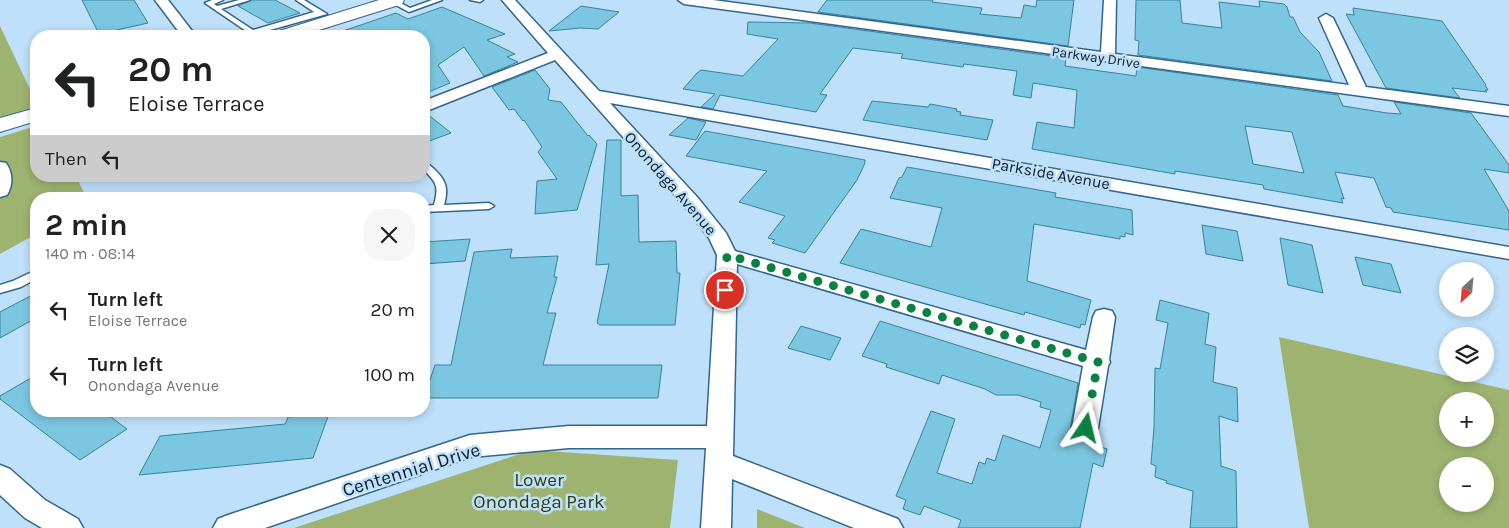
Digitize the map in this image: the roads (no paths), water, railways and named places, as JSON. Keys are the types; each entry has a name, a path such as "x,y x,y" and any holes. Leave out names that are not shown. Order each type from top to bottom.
{"main road":[{"path":"296,30 327,16 394,1"},
{"path":"0,126 30,116"}],"street":[{"path":"161,0 184,30"},
{"name":"Onondaga Avenue","path":"508,0 691,202 719,237 727,255 716,528"},
{"name":"Parkway Drive","path":"684,0 1509,111"},
{"path":"1108,58 1110,0"},
{"path":"1326,18 1360,92"},
{"path":"430,104 557,54"},
{"name":"Parkside Avenue","path":"594,95 1509,253"},
{"path":"0,167 3,181 0,191"},
{"path":"727,255 1098,362"},
{"path":"1086,428 1104,318"},
{"name":"Centennial Drive","path":"228,528 470,446 569,437 719,449"},
{"path":"719,449 888,528"},
{"path":"0,477 35,509 68,528"}],"lane":[{"path":"220,0 208,3 248,30"},
{"path":"216,8 247,0"},
{"path":"299,0 327,16"},
{"path":"394,1 409,10 439,0"},
{"path":"473,0 480,0"},
{"path":"265,30 327,16"},
{"path":"430,171 441,182 443,191 438,208"},
{"path":"430,209 489,206"},
{"path":"0,289 17,284 30,277"}],"park label":[{"name":"Lower Onondaga Park","path":"539,490"}]}
